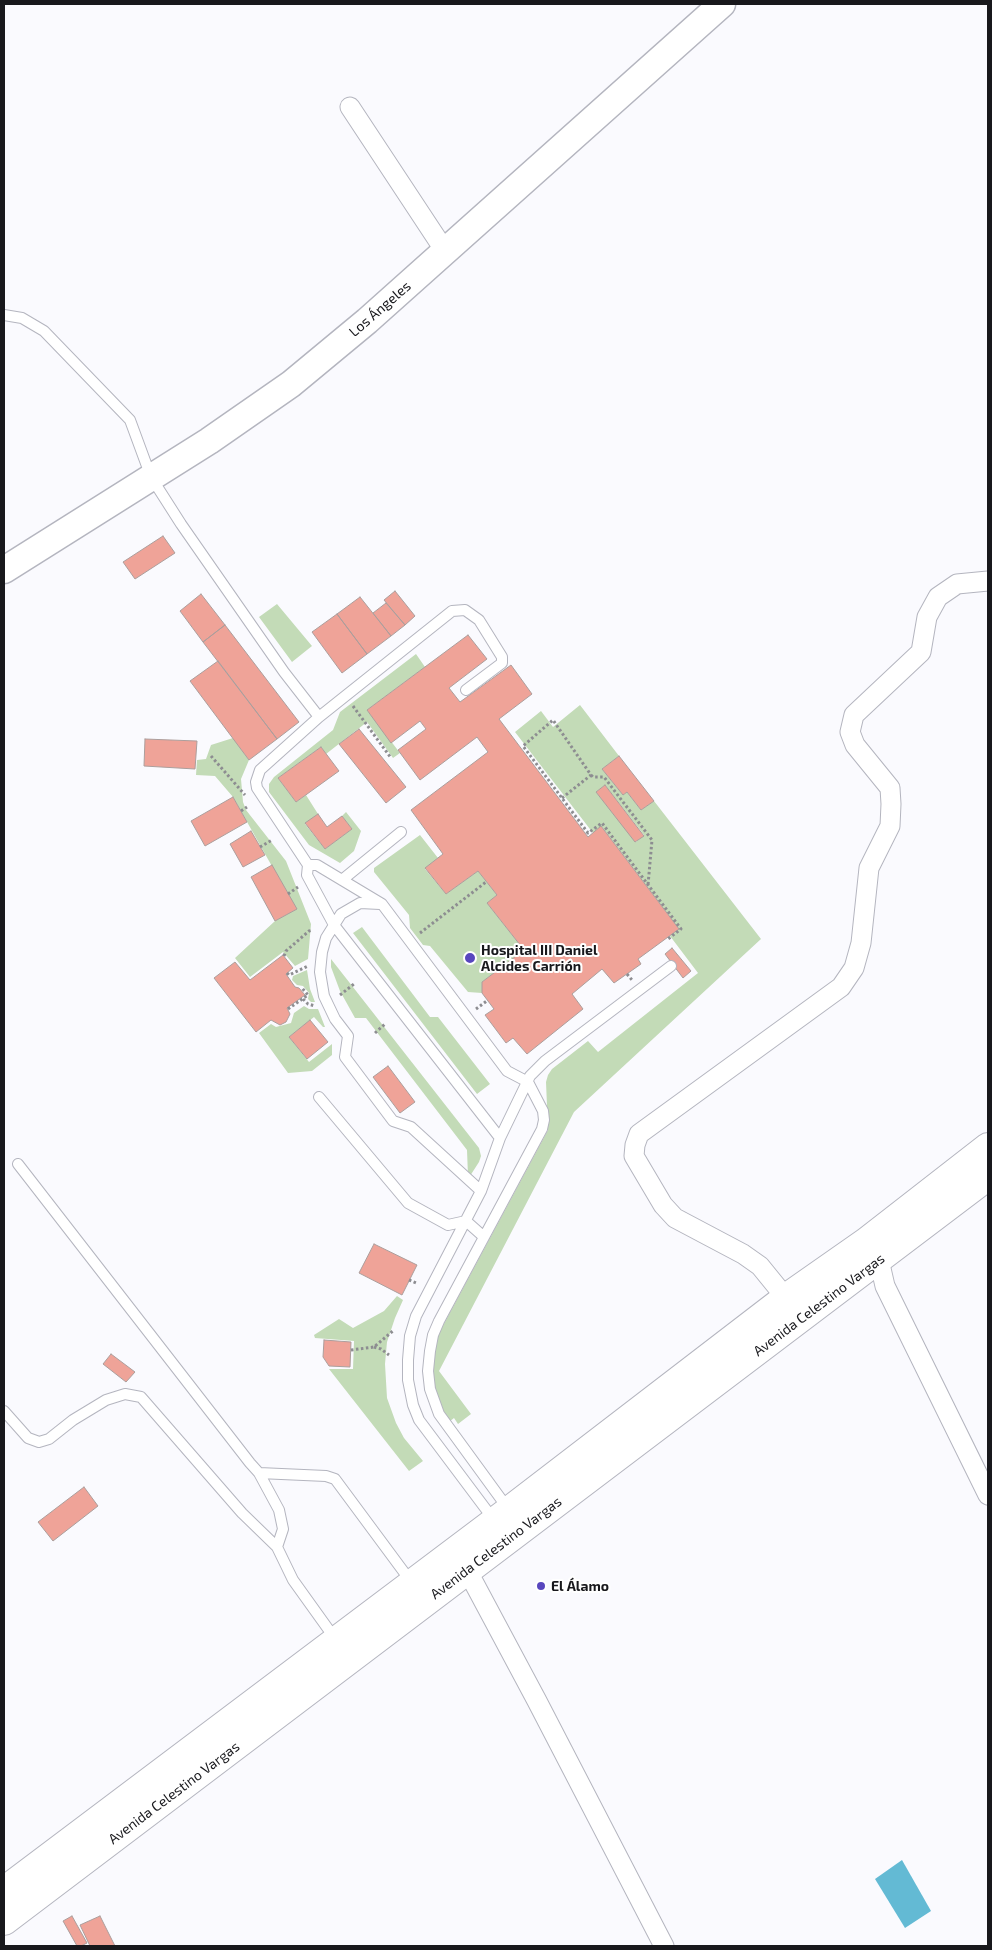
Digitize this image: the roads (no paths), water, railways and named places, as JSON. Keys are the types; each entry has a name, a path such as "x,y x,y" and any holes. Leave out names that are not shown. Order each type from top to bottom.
{"highway":[{"name":"Avenida Celestino Vargas","path":"652,1415 872,1251 986,1159"},
{"name":"Avenida Celestino Vargas","path":"344,1649 412,1584 511,1523 524,1526 786,1298 872,1251"},
{"name":"Avenida Celestino Vargas","path":"4,1921 130,1812 344,1649 467,1570 511,1523"},
{"name":"Avenida Celestino Vargas","path":"4,1891 130,1812"}],"main road":[{"name":"Los Ángeles","path":"4,570 209,441 290,384 367,321 722,4"}],"street":[{"path":"350,107 446,251"},
{"path":"786,1298 760,1266 743,1254 675,1218 664,1205 634,1156 635,1145 639,1134 841,987 854,968 861,943 869,868 890,826 892,804 890,788 856,745 850,732 854,715 921,652 927,617 938,597 957,584 988,581"},
{"path":"872,1251 885,1286 988,1495"},
{"path":"467,1570 664,1946"}],"lane":[{"path":"4,315 22,318 44,330 130,420 150,477 262,641 319,717"},
{"path":"466,690 502,664 502,657 479,620 466,610 452,611 319,717 260,770 256,782 257,788 308,866 306,875 334,925 500,1138"},
{"path":"342,880 401,832"},
{"path":"308,866 317,866 382,904 507,1071 528,1082 543,1111 542,1129 433,1335 428,1371 430,1389 440,1414 511,1523"},
{"path":"382,904 360,902 341,914 326,938 322,952 320,972 324,996 335,1019 348,1036 345,1057 393,1121 411,1127 482,1191"},
{"path":"511,1523 420,1420 413,1405 408,1380 410,1336 416,1316 482,1191 500,1138 530,1076 545,1061 671,966"},
{"path":"319,1097 408,1203 448,1225 466,1222 484,1237"},
{"path":"18,1164 259,1473 280,1510 283,1529 277,1547"},
{"path":"4,1411 28,1438 39,1442 49,1439 73,1420 106,1400 125,1394 141,1397 242,1513 277,1547 293,1580 344,1649"},
{"path":"259,1473 326,1476 335,1480 412,1584"}],"water":[{"path":"902,1860 931,1911 905,1928 875,1879"}],"place":[{"name":"Hospital III Daniel Alcides Carrión","path":"470,958"},
{"name":"El Álamo","path":"541,1586"}]}
